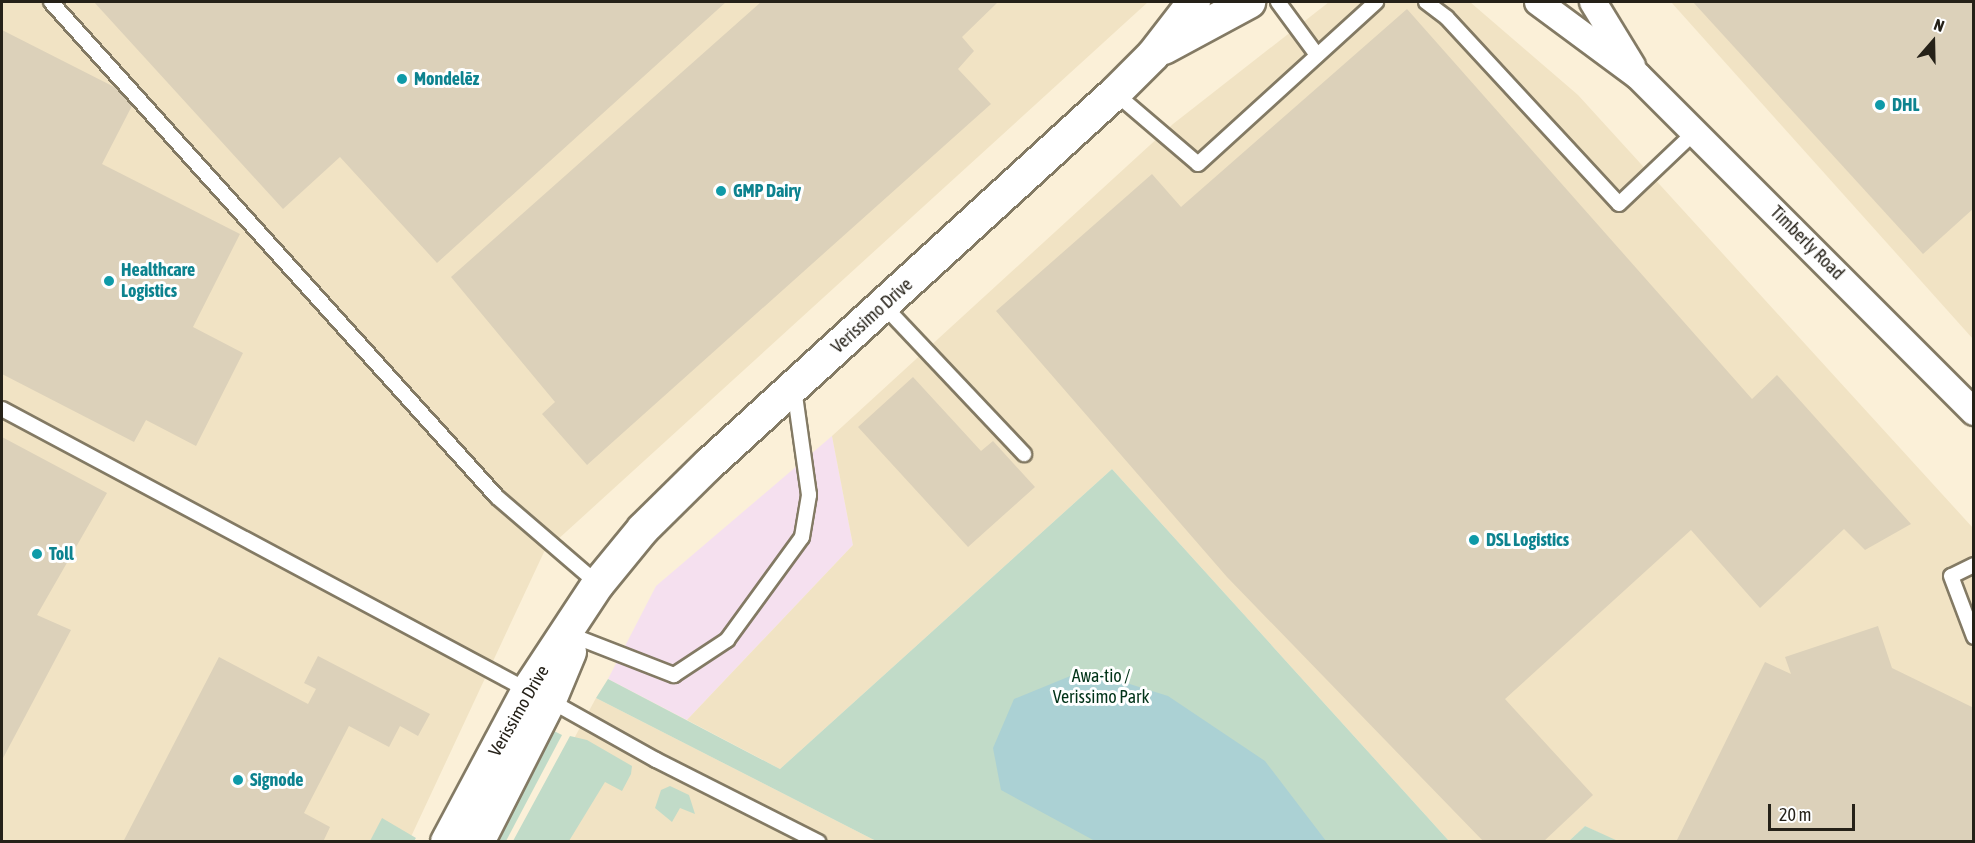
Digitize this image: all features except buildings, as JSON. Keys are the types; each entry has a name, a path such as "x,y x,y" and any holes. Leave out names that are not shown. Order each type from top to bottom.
{"street":[{"name":"Verissimo Drive","path":"447,842 539,695 598,584 643,529 794,387 1115,93 1153,55 1194,2"},
{"name":"Verissimo Drive","path":"1153,55 1249,2"},
{"name":"Timberly Road","path":"1538,2 1638,76 1696,131 1974,412"},
{"name":"Timberly Road","path":"1593,2 1638,76"},
{"name":"Verissimo Drive","path":"478,842 539,695"}],"lane":[{"path":"51,2 497,497 598,584"},
{"path":"1278,2 1317,55"},
{"path":"1115,93 1198,164 1376,2"},
{"path":"1426,2 1447,18 1619,204 1696,131"},
{"path":"884,306 1024,454"},
{"path":"571,635 674,675 727,640 802,537 809,495 794,387"},
{"path":"2,409 539,695 656,760 818,842"},
{"path":"1974,566 1951,576 1974,637"}],"shaded area":[{"path":"2,2 1148,2 544,552 409,841 2,842"},
{"path":"1329,2 1470,2 1578,95 1973,528 1973,841 1618,842 1585,826 1569,841 1449,841 1112,469 780,769 687,720 853,545 832,436 1173,124"},
{"name":"DHL","path":"1671,2 1973,2 1973,339"},
{"path":"832,436 853,545 687,720 608,679 656,586"},
{"path":"596,698 876,841 518,842"}],"green space":[{"name":"Awa-tio / Verissimo Park","path":"1112,469 1449,841 876,841 596,698 608,679 780,769"},
{"path":"554,731 562,735 506,841 496,841"},
{"path":"570,736 587,740 632,766 631,774 622,791 605,782 569,841 513,841"},
{"path":"670,786 689,795 695,814 680,808 672,822 655,808 661,790"},
{"path":"382,818 416,838 414,841 370,841"},
{"path":"1585,826 1618,841 1569,841"}],"water":[{"path":"1085,670 1168,696 1265,761 1326,841 1095,841 1001,790 993,748 1014,699"}],"place":[{"name":"Mondelēz","path":"402,79"},
{"name":"DHL","path":"1880,105"},
{"name":"GMP Dairy","path":"721,191"},
{"name":"Healthcare Logistics","path":"109,281"},
{"name":"DSL Logistics","path":"1474,540"},
{"name":"Toll","path":"37,554"},
{"name":"Signode","path":"238,780"}]}
